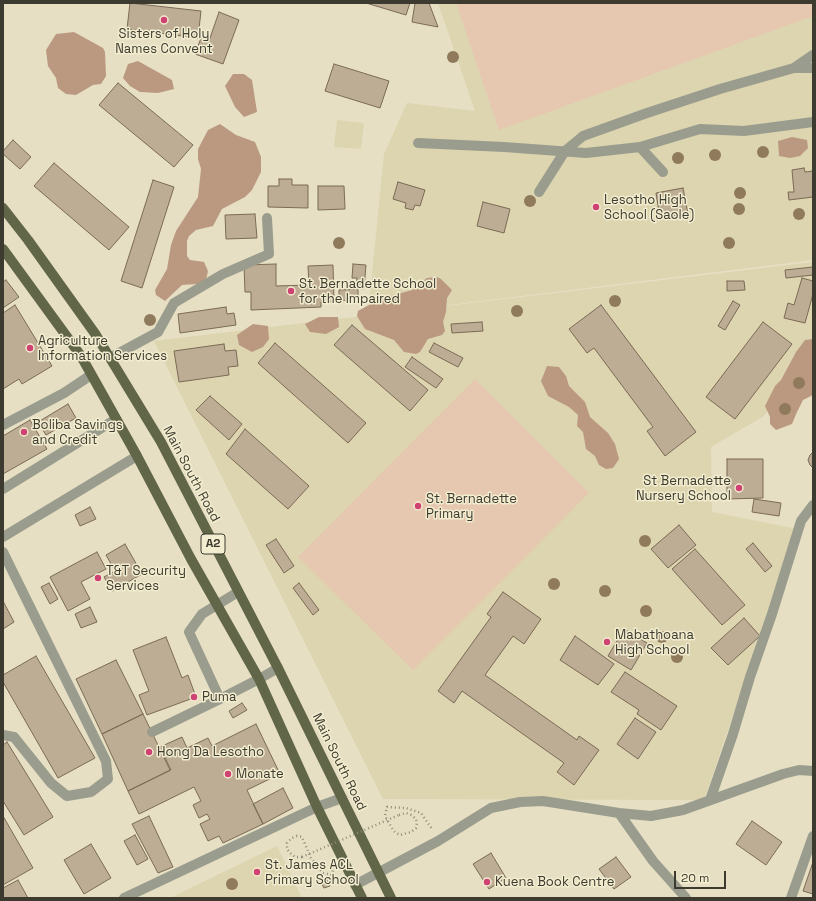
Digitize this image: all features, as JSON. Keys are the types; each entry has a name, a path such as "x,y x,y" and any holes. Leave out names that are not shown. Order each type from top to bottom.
{"main road":[{"name":"Main South Road","path":"3,208 28,240 96,335 161,442 278,668 380,872 391,898"},
{"name":"A2","path":"3,249 81,356 137,456 217,606 259,679 317,807 362,898"}],"street":[{"path":"794,68 813,55"},
{"path":"539,192 565,151 583,136 720,89 794,68 813,68"},
{"path":"418,143 586,153 640,146 700,129 744,131 813,122"},
{"path":"640,146 663,172"},
{"path":"110,358 158,332 174,303 223,274 268,254 267,218"},
{"path":"3,425 64,393 91,374"},
{"path":"3,490 116,419"},
{"path":"3,537 137,456"},
{"path":"710,800 733,734 801,521 813,505"},
{"path":"3,552 106,761 108,779 91,792 67,796 51,783 14,737 3,735"},
{"path":"220,699 188,632 202,614 238,592"},
{"path":"152,732 220,699 278,668"},
{"path":"355,885 438,841 491,808 520,802 543,801 619,813 651,816 683,810 783,774 799,770 813,771"},
{"path":"124,898 317,807 342,798"},
{"path":"619,813 653,861 686,898"},
{"path":"791,898 813,836"}],"path":[{"path":"334,868 331,875 323,873 311,858 309,853 307,848 305,843 302,837 297,836 292,838 287,843 287,849 290,853 295,857 302,857 308,854 316,851 322,848 385,821 392,818 399,815 412,815 416,819 416,828 411,832 400,835 396,833 393,830 388,820 385,816 387,807 406,808 421,813 434,832 438,841"},
{"path":"322,845 325,851"}],"shaded area":[{"name":"Lesotho High School (Saole)","path":"438,3 813,3 813,260 368,315 384,154 407,103 475,111"},
{"path":"456,3 813,3 813,16 499,130"},
{"path":"74,32 103,48 105,52 106,76 101,84 93,85 76,95 66,94 58,88 56,78 48,66 46,50 56,34"},
{"path":"138,61 172,80 174,89 158,93 140,92 130,86 123,78 128,64"},
{"path":"233,74 244,74 252,80 257,112 244,117 235,107 225,86"},
{"path":"337,120 364,123 361,149 334,147"},
{"path":"220,124 236,135 255,142 261,157 261,172 252,190 245,197 222,209 213,226 196,230 189,236 187,241 187,256 190,260 204,262 208,271 206,280 197,284 182,285 165,301 156,295 155,290 167,269 171,245 176,231 198,197 201,169 198,159 198,149 208,130"},
{"path":"792,137 807,140 808,148 800,156 790,158 779,156 778,141"},
{"name":"St. Bernadette Primary","path":"813,262 813,338 764,416 711,447 712,512 797,529 704,800 383,799 154,341"},
{"path":"437,277 452,290 447,298 446,312 443,322 445,331 442,335 428,339 420,352 416,354 404,352 394,340 365,329 357,316 358,311 380,299 412,290 427,278"},
{"path":"319,317 338,317 339,327 326,334 310,332 305,324"},
{"path":"253,324 268,326 269,339 263,347 252,352 239,345 237,335"},
{"path":"813,339 813,395 803,400 792,424 776,430 770,424 770,417 765,406 775,386 781,380 796,352 805,340"},
{"path":"547,366 559,367 566,376 569,386 585,402 590,417 608,433 615,444 619,459 613,468 606,469 599,465 595,456 586,449 583,432 577,426 578,415 569,407 548,396 541,381"},
{"path":"475,379 589,493 413,670 298,557"},
{"name":"St. James ACL Primary School","path":"277,846 302,898 170,898"}],"building":[{"name":"Sisters of Holy Names Convent","path":"130,3 201,11 198,38 127,29"},
{"path":"366,3 410,3 406,15"},
{"path":"415,3 429,3 438,27 412,22"},
{"path":"219,12 239,20 223,64 195,54 201,38 209,41"},
{"path":"334,64 389,81 380,108 325,91"},
{"path":"118,83 193,145 174,167 99,105"},
{"path":"13,140 31,157 20,169 3,154 3,151"},
{"path":"54,163 129,227 109,250 34,186"},
{"path":"804,168 805,172 813,171 813,197 789,200 788,192 794,192 792,170"},
{"path":"279,179 292,179 292,185 308,185 308,208 268,207 268,186 279,186"},
{"path":"153,180 174,187 142,288 121,281"},
{"path":"398,182 425,190 420,206 415,205 413,210 405,208 406,203 393,199"},
{"path":"318,186 344,186 345,209 318,210"},
{"path":"683,188 688,214 660,218 656,193"},
{"path":"483,202 510,209 504,233 477,226"},
{"path":"255,214 257,238 226,239 225,215"},
{"path":"276,264 276,286 309,285 308,266 333,265 334,302 321,302 321,307 251,310 251,292 245,292 244,265"},
{"path":"353,264 366,265 364,289 356,288 357,278 352,278"},
{"path":"813,267 813,275 786,278 785,270"},
{"path":"802,278 813,281 813,294 805,323 784,318 788,303 794,305"},
{"path":"6,280 19,297 3,308 3,282"},
{"path":"727,281 744,281 745,290 727,291"},
{"path":"358,289 358,301 339,300 339,290"},
{"path":"733,301 740,305 725,330 718,326"},
{"path":"15,305 52,366 22,384 19,379 3,389 3,313"},
{"path":"601,305 696,432 665,456 647,431 653,427 594,348 587,353 569,329"},
{"path":"226,307 227,314 234,313 236,325 180,333 178,314"},
{"path":"482,322 483,331 452,333 451,324"},
{"path":"763,322 792,344 735,419 706,397"},
{"path":"352,325 428,390 410,411 334,345"},
{"path":"275,343 366,423 348,443 258,363"},
{"path":"434,343 463,358 458,367 429,352"},
{"path":"224,344 225,351 236,350 238,366 228,367 229,375 179,382 174,351"},
{"path":"412,357 443,379 436,388 405,367"},
{"path":"210,396 242,424 229,440 196,410"},
{"path":"68,404 76,418 46,435 38,422"},
{"path":"30,420 47,449 3,474 3,436"},
{"path":"245,429 309,486 288,509 226,454"},
{"path":"813,452 813,468 808,460"},
{"path":"727,459 763,459 763,498 727,499"},
{"path":"754,499 781,503 779,516 752,512"},
{"path":"90,507 96,519 80,526 75,515"},
{"path":"679,525 696,545 668,568 651,549"},
{"path":"276,539 294,566 284,573 266,545"},
{"path":"753,543 772,566 765,572 746,549"},
{"path":"125,544 142,574 112,591 104,577 115,571 106,555"},
{"path":"695,549 745,605 722,625 672,569"},
{"path":"97,552 106,569 81,582 90,599 68,611 50,577"},
{"path":"49,583 58,599 50,604 41,587"},
{"path":"299,583 319,610 313,615 293,588"},
{"path":"503,592 541,619 524,644 513,636 485,675 577,740 579,736 599,750 574,785 557,772 564,763 462,691 454,703 438,691 491,617 487,614"},
{"path":"3,601 14,622 3,629"},
{"path":"90,607 97,622 81,628 75,614"},
{"path":"744,618 760,636 728,665 711,648"},
{"path":"624,629 647,643 631,670 608,656"},
{"path":"575,636 614,664 598,685 560,660"},
{"path":"166,637 182,678 188,675 196,697 147,715 139,695 149,691 133,650"},
{"path":"36,656 95,758 58,778 3,682 3,675"},
{"path":"116,660 143,714 102,734 76,679"},
{"path":"625,672 677,706 661,730 637,714 639,710 611,692"},
{"path":"242,703 247,710 233,718 229,711"},
{"path":"143,714 170,770 128,791 102,734"},
{"path":"635,718 656,732 638,759 617,744"},
{"path":"256,724 280,774 247,790 263,824 223,843 219,836 208,841 200,824 210,819 207,814 199,818 193,805 201,801 194,787 139,814 128,791 171,770 160,747 182,737 187,748 208,738 212,746"},
{"path":"7,742 53,817 24,835 3,801 3,745"},
{"path":"283,788 293,808 263,824 253,804"},
{"path":"3,816 33,868 3,885"},
{"path":"149,816 173,867 158,873 132,824"},
{"path":"752,821 782,842 766,865 736,844"},
{"path":"135,835 148,859 137,865 124,841"},
{"path":"91,844 111,878 84,894 64,860"},
{"path":"491,853 506,878 489,889 473,864"},
{"path":"616,857 631,877 614,889 599,869"},
{"path":"813,862 813,894 803,891"},
{"path":"326,878 330,886 324,888 320,881"},
{"path":"18,880 28,898 3,898 3,888"}],"place":[{"name":"Sisters of Holy Names Convent","path":"164,20"},
{"name":"Lesotho High School (Saole)","path":"596,207"},
{"name":"St. Bernadette School for the Impaired","path":"291,291"},
{"name":"Agriculture Information Services","path":"30,348"},
{"name":"Boliba Savings and Credit","path":"24,432"},
{"name":"St Bernadette Nursery School","path":"739,488"},
{"name":"St. Bernadette Primary","path":"418,506"},
{"name":"T&T Security Services","path":"98,578"},
{"name":"Mabathoana High School","path":"607,642"},
{"name":"Puma","path":"194,697"},
{"name":"Hong Da Lesotho","path":"149,752"},
{"name":"Monate","path":"228,774"},
{"name":"St. James ACL Primary School","path":"257,872"},
{"name":"Kuena Book Centre","path":"487,882"}]}
